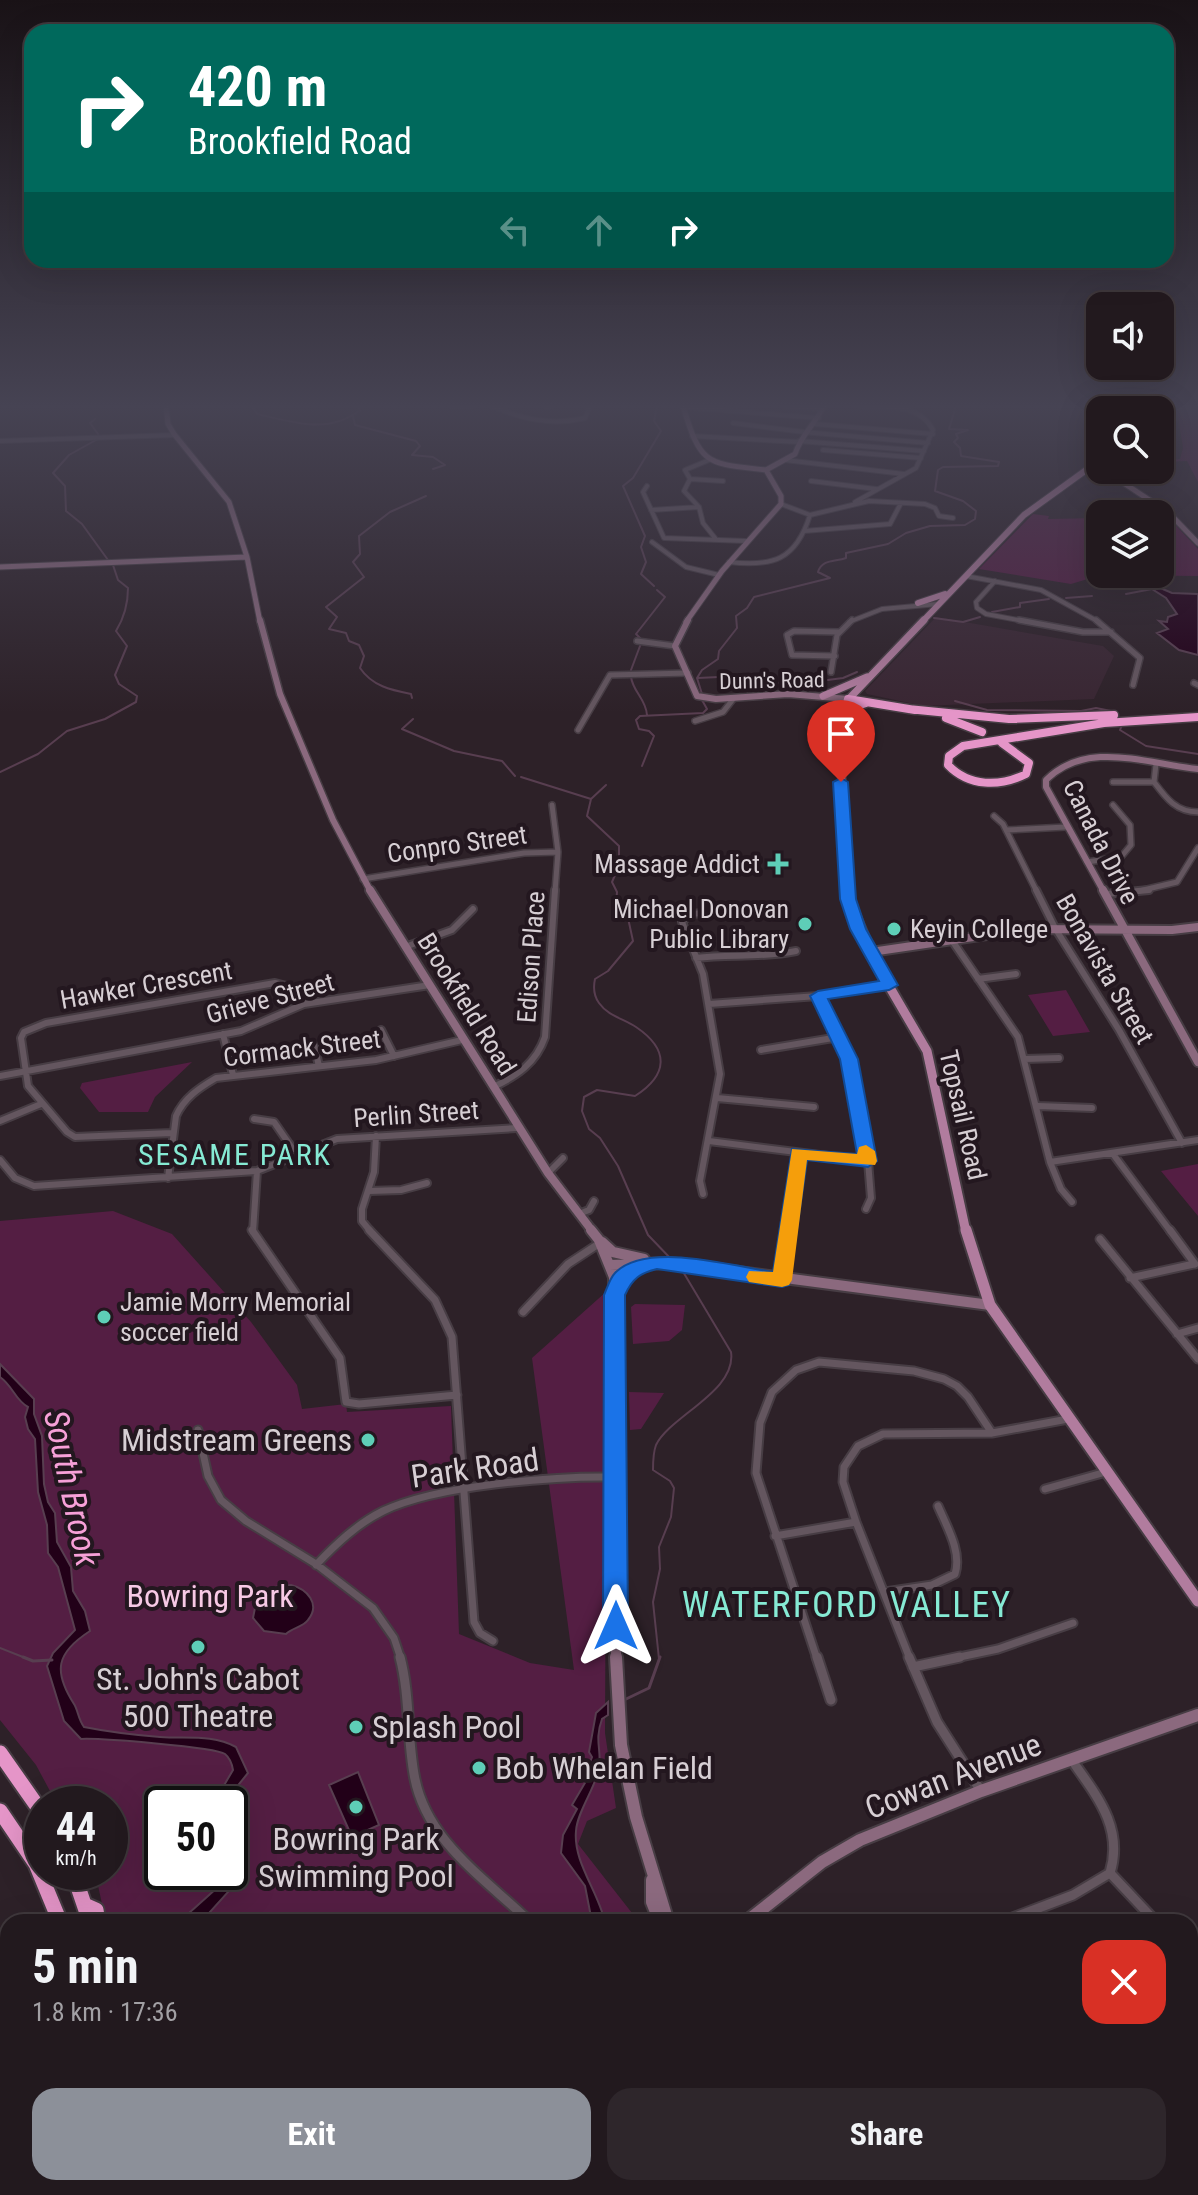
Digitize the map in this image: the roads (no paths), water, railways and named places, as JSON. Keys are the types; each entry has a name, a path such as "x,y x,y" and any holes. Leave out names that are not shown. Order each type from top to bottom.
{"highway":[{"path":"857,690 867,701"},
{"path":"846,702 867,701 908,709 982,732"},
{"path":"840,717 855,706 880,703"},
{"path":"908,709 1009,719 1198,714"},
{"path":"1002,743 1026,758 1029,768 1020,777 997,783 971,779 950,768 949,756 963,746 1063,728 1198,714"},
{"path":"0,1753 24,1787"},
{"path":"0,1811 32,1858 58,1914"},
{"path":"80,1890 89,1914"}],"main road":[{"name":"Brookfield Road","path":"229,508 247,557 263,637 280,694 333,820 363,879 462,1040 517,1128 600,1241 610,1265 615,1295 620,1719 633,1804 651,1873"},
{"path":"688,673 675,646 719,575 777,508"},
{"name":"Topsail Road","path":"1033,508 846,702 840,717 846,887 858,929 927,1051 970,1249 990,1305 1198,1601"},
{"path":"1162,508 1198,543"},
{"path":"0,567 247,557"},
{"path":"918,603 948,594"},
{"path":"918,603 935,607"},
{"name":"Dunn's Road","path":"688,673 697,696 709,699 768,694 823,696"},
{"path":"823,696 838,694 855,681 870,675"},
{"path":"823,696 846,702"},
{"name":"Canada Drive","path":"1198,769 1094,757 1057,767 1046,780 1046,787 1066,827 1198,1062"},
{"path":"871,952 951,939 1055,928 1198,927"},
{"path":"600,1241 616,1253 657,1262 990,1305"},
{"path":"610,1265 657,1262"},
{"path":"615,1295 628,1272 657,1262"},
{"name":"Cowan Avenue","path":"756,1914 839,1851 981,1791 1198,1715"},
{"path":"651,1873 652,1902 657,1914"},
{"path":"651,1873 665,1914"}],"street":[{"path":"676,508 651,510 665,539 746,541"},
{"path":"699,508 703,523 715,538"},
{"path":"793,508 810,515 833,508"},
{"path":"804,531 890,524 899,508"},
{"path":"935,508 939,516 953,518"},
{"path":"729,562 754,564 779,560 793,551 810,515"},
{"path":"652,542 684,567 719,575"},
{"path":"966,576 1039,589 1096,620 1141,660 1133,685"},
{"path":"996,581 976,602 977,608 986,614 1083,632 1111,632"},
{"path":"831,672 835,668 839,632 857,616 918,603"},
{"path":"835,656 792,655 787,635 794,631 839,632"},
{"path":"637,641 675,646"},
{"path":"578,730 610,675 688,673"},
{"path":"695,721 722,715 734,698"},
{"path":"1156,764 1154,782 1178,810 1198,812"},
{"path":"1113,782 1154,782"},
{"name":"Edison Place","path":"493,1087 527,1068 543,1047 558,852 552,805"},
{"path":"1087,862 1121,857 1131,845 1130,825 1113,805"},
{"name":"Bonavista Street","path":"994,816 1006,830 1055,928 1119,1030 1182,1143"},
{"path":"1006,830 1066,827"},
{"path":"1106,894 1169,887 1177,882 1198,848"},
{"name":"Conpro Street","path":"363,879 524,853 558,852"},
{"path":"703,1194 700,1181 720,1074 703,974 683,927 683,917 775,908"},
{"path":"405,947 452,932 467,920 473,909"},
{"path":"951,939 1018,1037 1050,1162 1061,1189 1072,1202"},
{"path":"696,958 730,954 777,955 796,951"},
{"path":"978,979 1016,974"},
{"name":"Hawker Crescent","path":"27,1071 21,1038 32,1027 46,1023 275,983 294,986 299,990 304,1004"},
{"name":"Grieve Street","path":"0,1076 223,1034 258,1025 304,1004 430,985"},
{"path":"709,1004 818,996 889,985"},
{"path":"818,996 849,1059 868,1161 871,1198 866,1209"},
{"path":"381,1030 394,1056"},
{"path":"223,1034 233,1075"},
{"path":"761,1050 839,1037"},
{"name":"Cormack Street","path":"168,1178 172,1133 180,1107 197,1089 216,1078 394,1056 462,1040"},
{"path":"314,1045 319,1066"},
{"path":"1025,1059 1059,1058"},
{"path":"27,1071 28,1086 41,1104 75,1137 172,1133"},
{"path":"717,1098 814,1107"},
{"path":"0,1121 41,1104"},
{"path":"1038,1106 1092,1108"},
{"path":"254,1119 274,1122 292,1148 300,1152"},
{"name":"Perlin Street","path":"0,1160 15,1178 34,1186 168,1178 257,1171 337,1139 517,1128"},
{"path":"376,1136 362,1221 427,1290 456,1337 457,1395 474,1622 480,1633 493,1641"},
{"path":"1050,1162 1198,1140"},
{"path":"709,1141 868,1161"},
{"path":"782,1280 798,1153"},
{"path":"1113,1154 1196,1263 1130,1278"},
{"path":"548,1173 563,1158"},
{"path":"257,1171 251,1229 340,1358 346,1402 457,1395"},
{"path":"369,1191 401,1190 427,1183"},
{"path":"579,1214 589,1210 594,1201"},
{"path":"1100,1239 1198,1359"},
{"path":"523,1312 565,1268 600,1241"},
{"path":"1177,1334 1198,1328"},
{"path":"831,1700 756,1473 754,1449 771,1391 782,1377 814,1362 928,1372 949,1379 967,1393 992,1433"},
{"path":"981,1791 937,1722 913,1667 856,1522 843,1482 844,1467 849,1455 858,1446 883,1434 902,1431 992,1433 1068,1419"},
{"path":"198,1430 200,1451 213,1489 248,1521 316,1565 380,1615 392,1632 403,1668 414,1768 422,1803 459,1859 521,1914"},
{"path":"1045,1489 1106,1472"},
{"name":"Park Road","path":"316,1565 361,1523 384,1509 408,1500 465,1489 615,1477"},
{"path":"885,1592 943,1583 954,1576 960,1564 958,1551 938,1506"},
{"path":"775,1536 856,1522"},
{"path":"913,1667 986,1653 1073,1623"},
{"path":"1028,1914 1073,1895 1110,1873 1118,1839 1106,1813 1071,1759"},
{"path":"1110,1873 1148,1914"}],"waterway":[{"path":"66,508 82,524 108,560"},
{"path":"398,508 359,536 360,554 353,562 364,577 326,607 337,617 329,629 346,633 349,641 359,645 364,656 360,668 365,674 382,686 411,694 412,698"},
{"path":"633,508 645,536 641,547 646,562 641,574 654,586"},
{"path":"702,694 697,678 702,670 718,659 719,651 737,628 736,616 747,608 754,597 830,578 818,572 820,568 826,563 846,558 846,553 888,544 906,533 930,526 965,525 975,519 976,511 973,508"},
{"path":"0,772 38,754 67,731 105,719 136,702 137,696 119,684 115,675 127,646 116,631 125,611 128,588 118,580 113,565"},
{"path":"1126,594 1152,589"},
{"path":"640,638 636,634 665,597 657,590"},
{"path":"1066,598 1092,596"},
{"path":"992,612 1020,607 1020,603 1049,599"},
{"path":"934,618 963,622 980,617"},
{"path":"631,670 640,646"},
{"path":"698,678 739,676 789,685 843,678 857,672"},
{"path":"631,677 647,715"},
{"path":"642,766 654,736 649,731 639,729 636,720 640,716 703,713 707,709 702,700"},
{"path":"955,701 987,710 1081,711 1096,708 1111,711"},
{"path":"413,719 402,729 454,751 502,761 515,776"},
{"path":"1122,725 1120,730 1146,746 1198,754"},
{"path":"521,777 591,799"},
{"path":"591,799 606,785"},
{"path":"591,799 587,816 619,846 619,866 612,882 617,892 616,904 628,918 633,941 608,971 595,979 594,992 607,1011 647,1036 655,1045 661,1062 654,1080 635,1096 597,1090 584,1097 582,1111 589,1129 600,1138 618,1166 648,1235 672,1260"},
{"path":"659,1659 653,1602 660,1569 659,1547 671,1517 674,1488 670,1481 653,1470 654,1451 663,1434 724,1379 730,1366 731,1352 682,1270"},
{"path":"0,1648 28,1659"},
{"path":"23,1657 28,1659"},
{"path":"624,1700 649,1688 660,1657"},
{"path":"28,1659 52,1660"}],"place":[{"name":"Massage Addict","path":"778,864"},
{"name":"Michael Donovan Public Library","path":"805,924"},
{"name":"Keyin College","path":"894,929"},
{"name":"Jamie Morry Memorial soccer field","path":"104,1317"},
{"name":"Midstream Greens","path":"368,1440"},
{"name":"St. John's Cabot 500 Theatre","path":"198,1647"},
{"name":"Splash Pool","path":"356,1727"},
{"name":"Bob Whelan Field","path":"479,1768"},
{"name":"Bowring Park Swimming Pool","path":"356,1807"}],"district":[{"name":"SESAME PARK","path":"235,1155"},
{"name":"WATERFORD VALLEY","path":"847,1604"}],"water label":[{"name":"South Brook","path":"72,1488"}],"park label":[{"name":"Bowring Park","path":"210,1596"}]}
